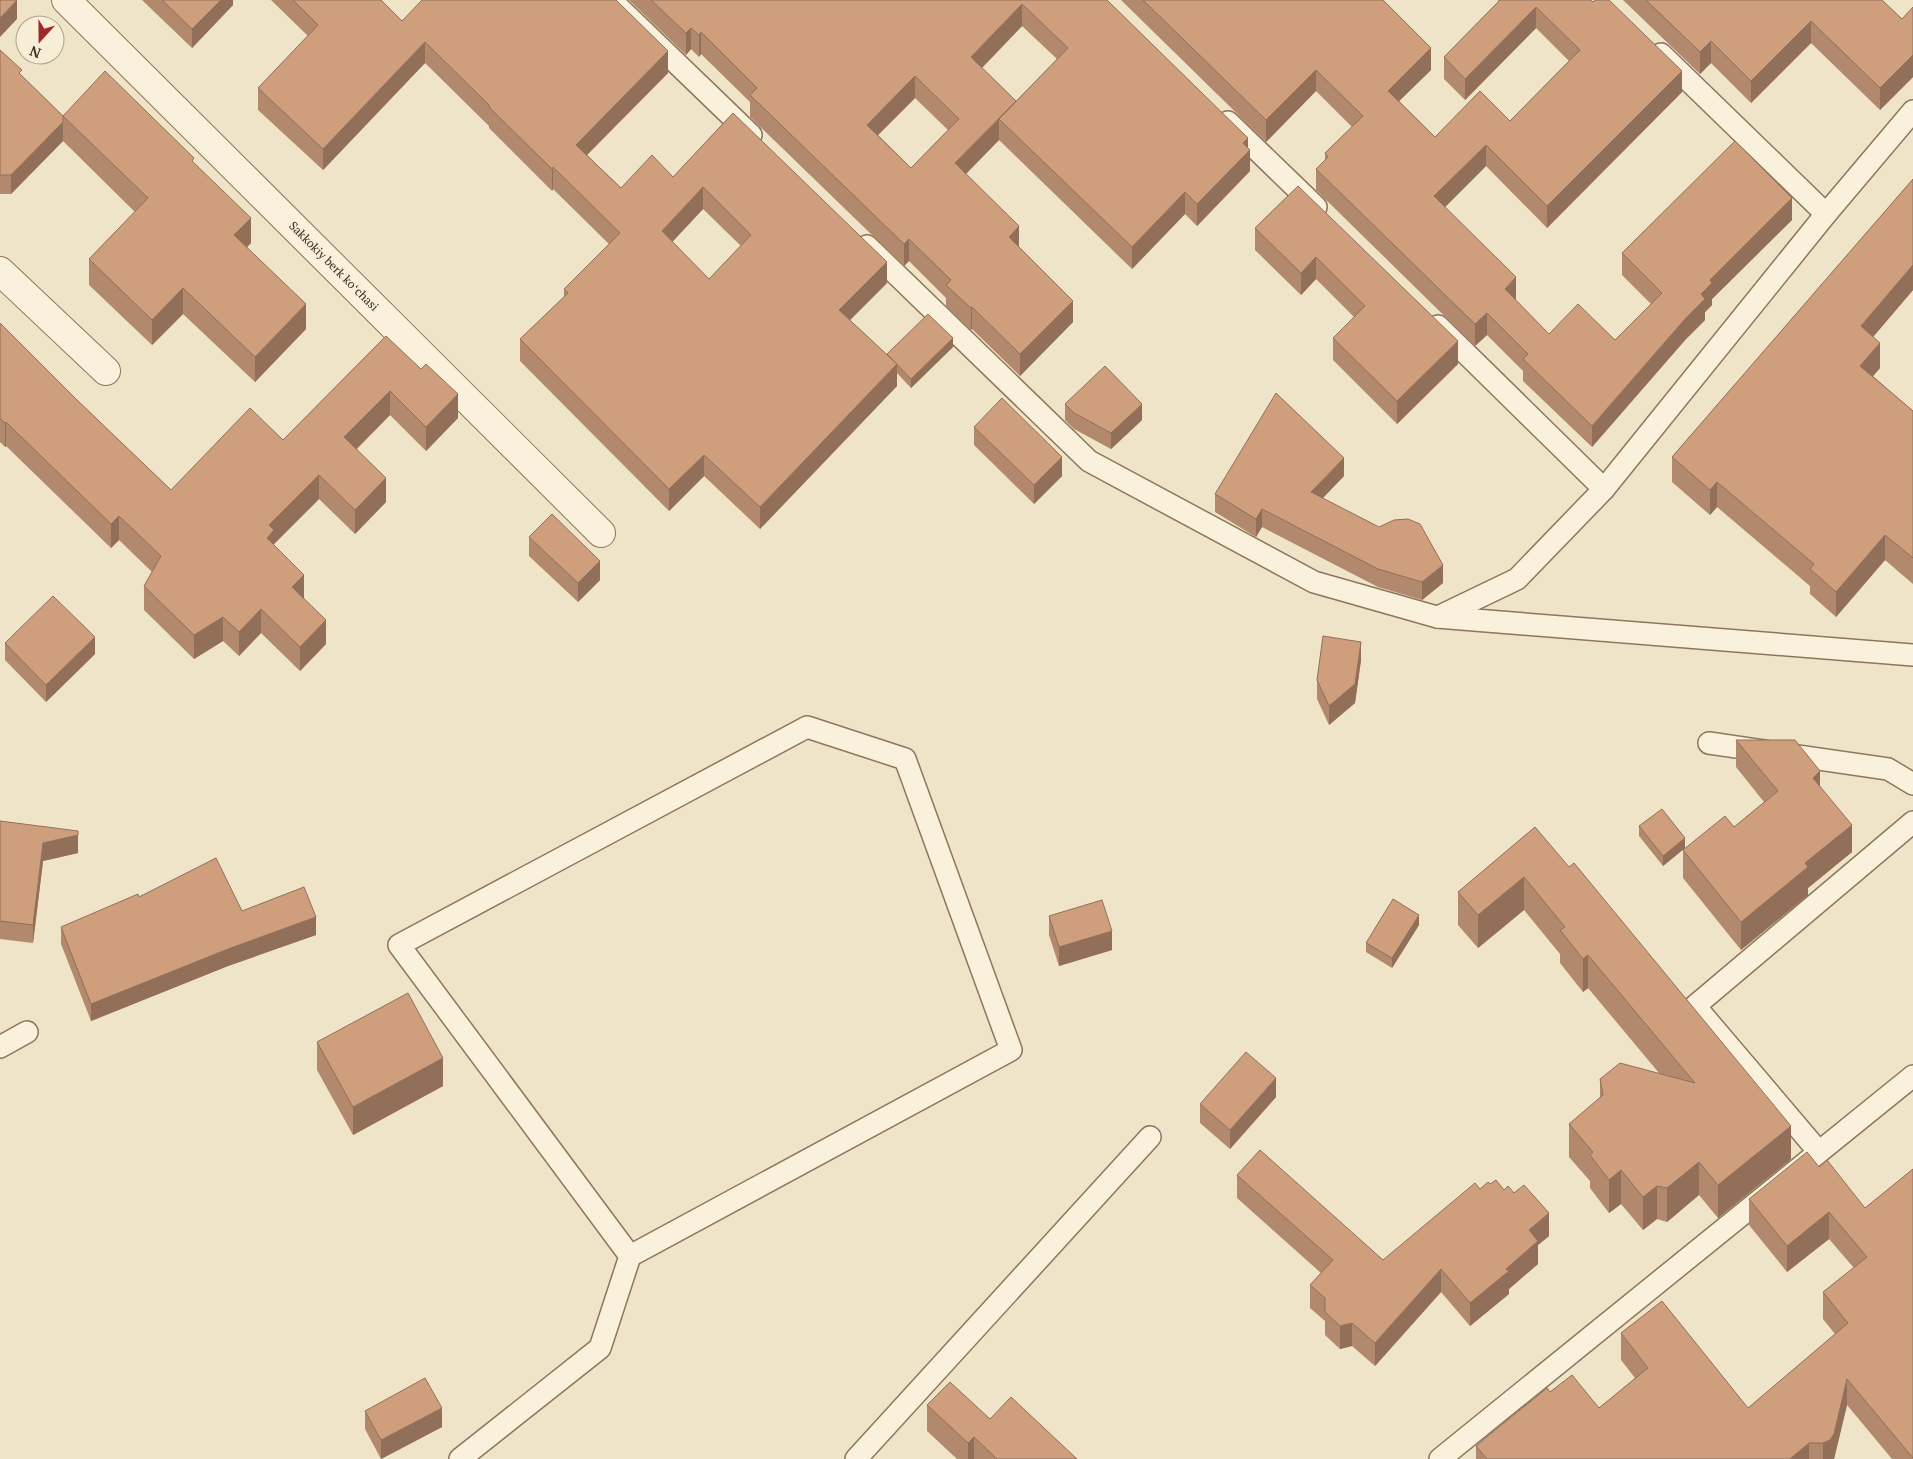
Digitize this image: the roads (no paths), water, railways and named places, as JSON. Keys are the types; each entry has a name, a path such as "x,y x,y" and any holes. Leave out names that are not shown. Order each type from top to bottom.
{"street":[{"name":"Sakkokiy berk koʻchasi","path":"66,0 601,533"},
{"path":"0,271 106,371"}],"lane":[{"path":"611,0 768,151"},
{"path":"1648,41 1826,214"},
{"path":"1216,110 1329,220"},
{"path":"1437,617 1517,579 1604,489 1826,214 1913,111"},
{"path":"854,234 1089,460 1314,582 1437,617 1913,655"},
{"path":"1421,310 1604,489"},
{"path":"460,1459 600,1348 630,1256 1011,1050 905,759 807,727 399,945 630,1256"},
{"path":"1709,743 1888,768 1913,784"},
{"path":"1819,1152 1695,1006 1913,822"},
{"path":"0,1047 27,1032"},
{"path":"1440,1459 1913,1076"},
{"path":"856,1459 1150,1137"}]}
